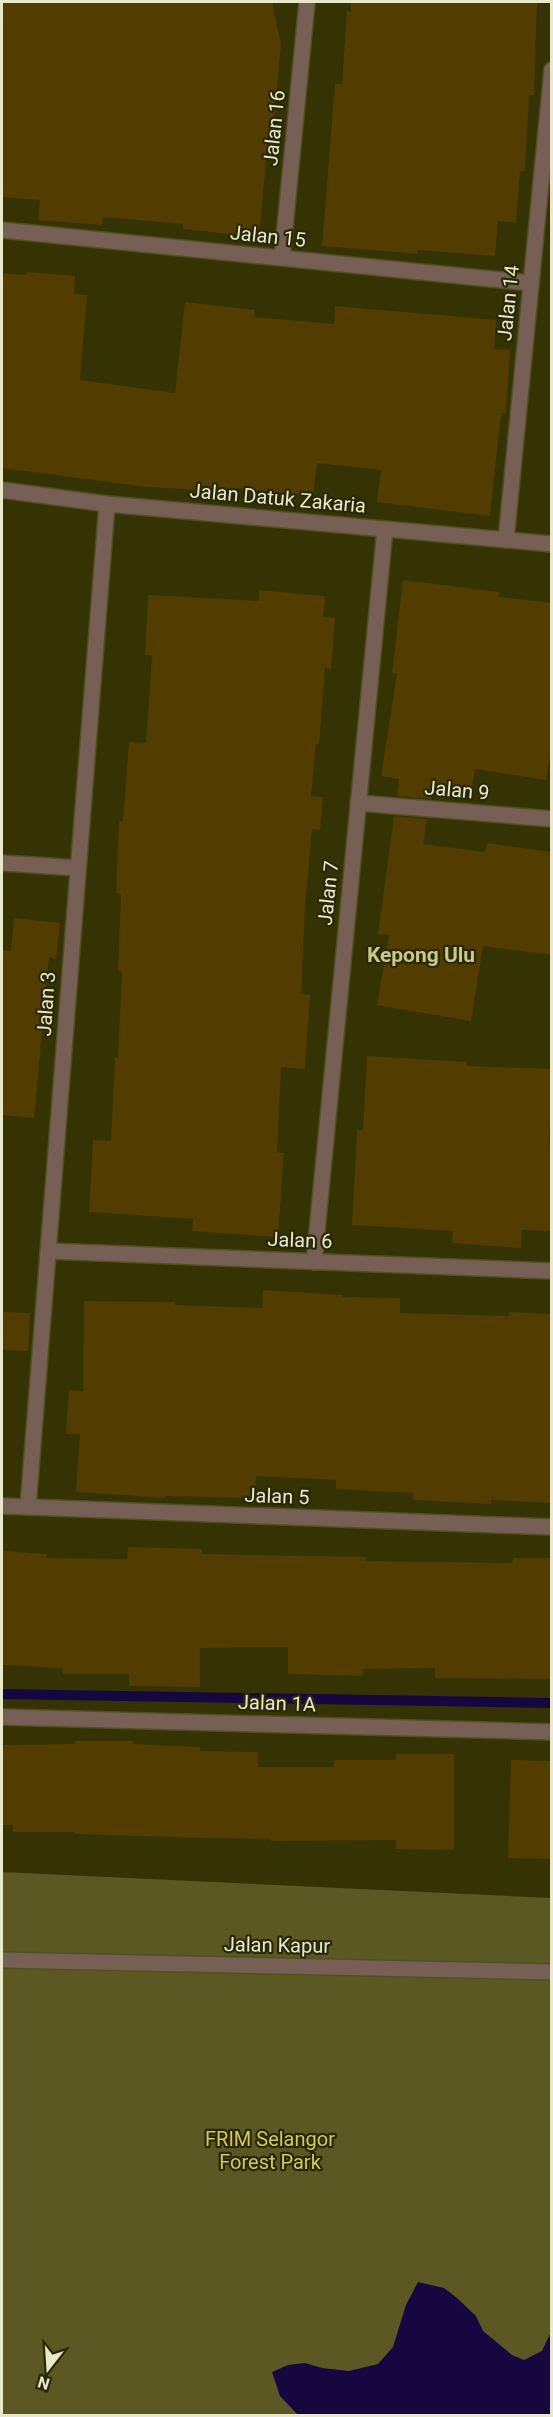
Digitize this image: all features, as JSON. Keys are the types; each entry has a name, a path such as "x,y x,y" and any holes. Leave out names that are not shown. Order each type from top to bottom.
{"street":[{"name":"Jalan 16","path":"282,258 307,2"},
{"name":"Jalan 14","path":"506,540 552,70"},
{"name":"Jalan 15","path":"2,230 531,283"},
{"name":"Jalan Datuk Zakaria","path":"2,490 107,504 552,544"},
{"name":"Jalan 3","path":"28,1507 107,504"},
{"name":"Jalan 7","path":"314,1262 385,529"},
{"name":"Jalan 9","path":"358,803 552,819"},
{"path":"2,863 78,868"},
{"name":"Jalan 6","path":"48,1251 552,1271"},
{"name":"Jalan 5","path":"2,1506 552,1527"},
{"name":"Jalan 1A","path":"2,1717 552,1732"},
{"name":"Jalan Kapur","path":"2,1960 552,1972"}],"green space":[{"name":"FRIM Selangor Forest Park","path":"2,1872 551,1898 551,2415 2,2416"}],"shaded area":[{"path":"418,2282 444,2288 476,2316 483,2331 512,2355 524,2360 542,2351 551,2332 551,2415 298,2415 280,2396 272,2372 288,2365 305,2363 322,2368 349,2371 378,2364 393,2347 406,2305"}],"building":[{"path":"2,2 272,2 281,44 272,140 268,140 259,237 183,229 183,224 103,217 102,225 38,220 40,200 2,197"},
{"path":"351,2 537,2 534,95 529,95 525,171 520,171 516,223 498,221 495,256 418,250 418,254 322,246 335,84 342,84 347,11 351,12"},
{"path":"27,272 75,276 74,294 87,295 80,380 175,393 185,302 255,310 254,317 334,324 335,306 496,320 494,349 510,350 506,414 501,413 490,516 377,502 381,470 317,463 313,496 237,488 237,492 147,487 2,468 2,273 26,275"},
{"path":"403,580 499,592 498,597 552,603 552,745 546,780 475,769 472,790 434,784 431,799 397,796 399,779 381,776 397,674 392,673"},
{"path":"259,590 325,596 323,617 335,618 331,669 325,668 319,744 316,744 311,796 323,797 320,830 312,829 305,907 301,994 310,995 305,1069 281,1067 277,1153 284,1153 278,1237 192,1231 193,1219 89,1212 93,1140 111,1141 122,972 118,971 121,894 116,893 119,821 123,821 129,742 146,743 152,655 145,655 148,595 259,601"},
{"path":"394,816 427,819 423,844 485,852 487,843 552,852 552,955 483,946 471,1021 377,1005 389,935 378,934"},
{"path":"14,918 60,923 56,959 49,957 34,1118 2,1115 2,950 11,951"},
{"path":"367,1056 467,1062 467,1066 552,1069 549,1145 552,1145 552,1231 522,1230 521,1248 452,1243 453,1231 352,1225 357,1130 363,1130"},
{"path":"263,1290 342,1295 342,1297 400,1298 400,1313 509,1316 509,1312 552,1314 552,1503 491,1500 491,1504 413,1500 413,1493 336,1489 336,1480 256,1476 255,1498 165,1496 165,1498 76,1492 80,1434 66,1434 69,1390 83,1391 84,1301 175,1302 175,1305 262,1308"},
{"path":"2,1312 30,1313 28,1351 2,1350"},
{"path":"128,1547 202,1549 202,1554 366,1557 365,1561 513,1563 513,1558 552,1558 552,1679 435,1678 435,1668 363,1669 363,1676 288,1674 288,1647 200,1648 200,1687 129,1686 129,1674 63,1674 63,1668 2,1665 2,1551 47,1554 46,1558 127,1559"},
{"path":"75,1741 133,1741 133,1744 200,1747 200,1751 258,1752 258,1767 334,1767 334,1760 396,1760 396,1754 454,1754 454,1850 396,1849 396,1840 271,1841 271,1839 75,1834 75,1832 13,1832 13,1825 2,1825 2,1745 75,1744"},
{"path":"511,1760 552,1761 552,1859 508,1858"}],"waterway":[{"path":"2,1694 552,1703"}],"district":[{"name":"Kepong Ulu","path":"421,955"}]}
